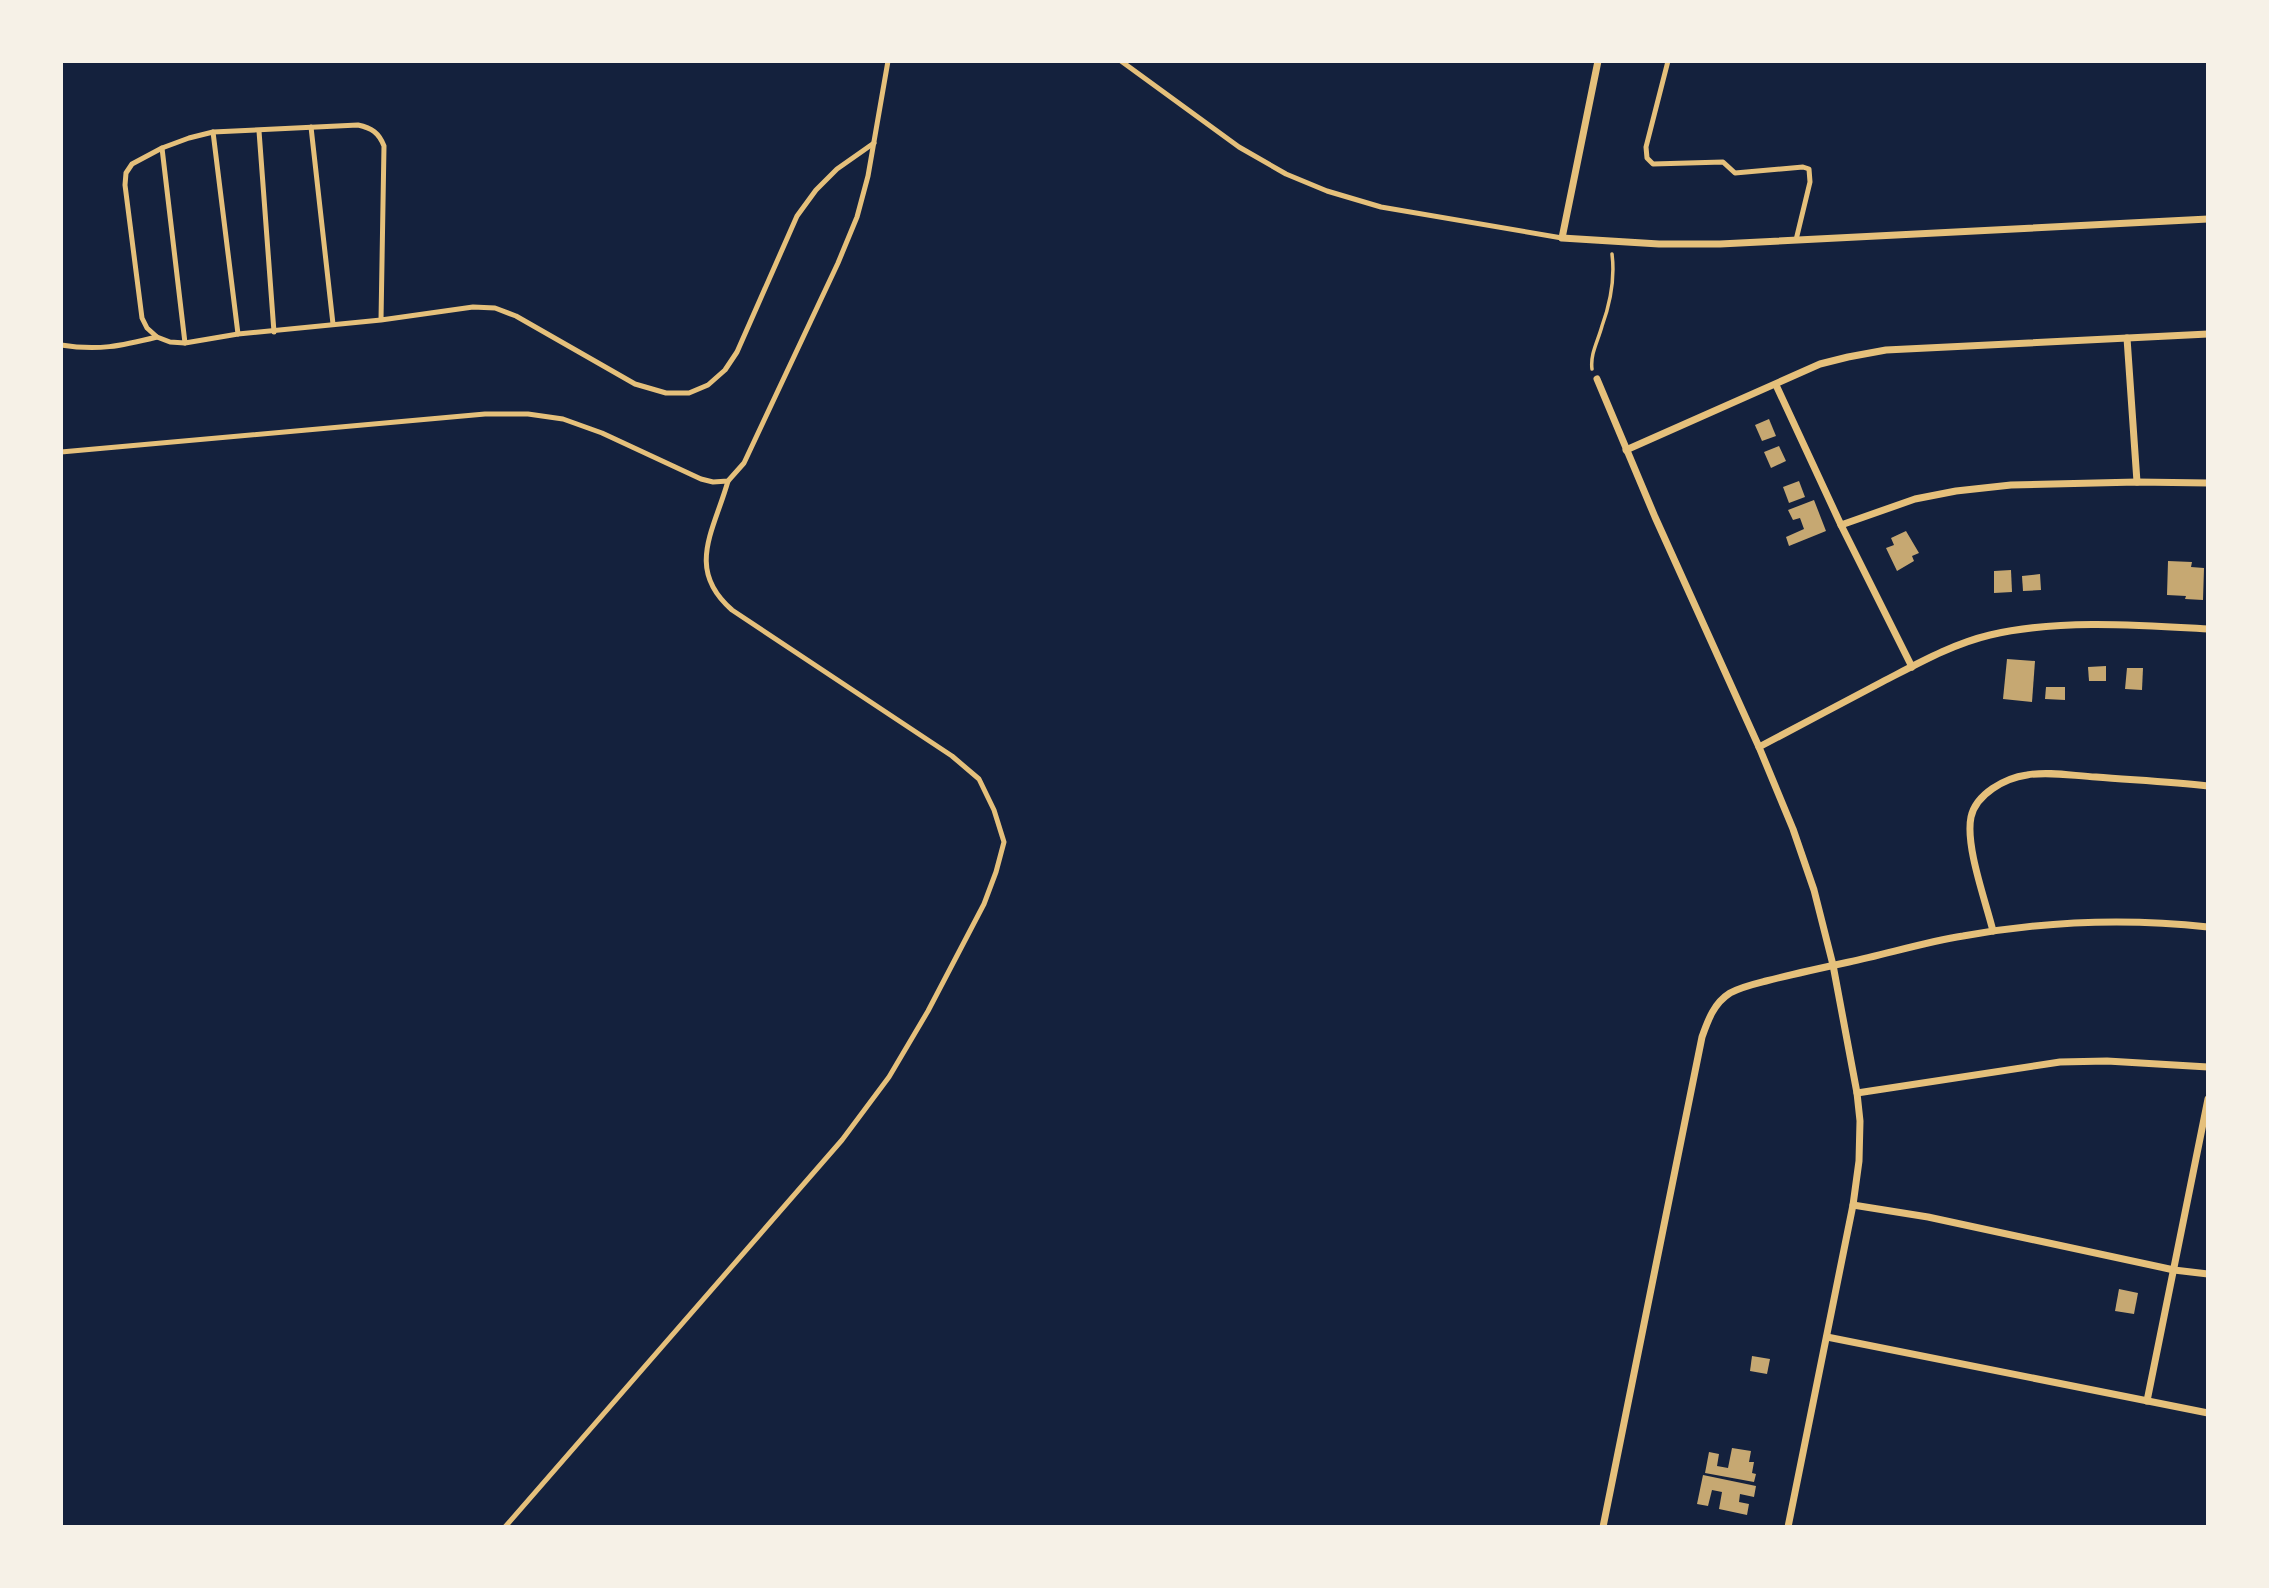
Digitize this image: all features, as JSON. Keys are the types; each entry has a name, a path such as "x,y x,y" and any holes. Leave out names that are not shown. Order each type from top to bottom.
{"street":[{"path":"1598,61 1562,238 1611,242 1720,244 2208,219"},
{"path":"1626,450 1820,365 1848,356 1886,350 2208,334"},
{"path":"2127,338 2137,482"},
{"path":"1598,379 1626,450 1793,829 1814,890 1833,965 1857,1093 1860,1121 1859,1161 1853,1205 1788,1527"},
{"path":"1776,385 1841,525 1912,667"},
{"path":"1841,525 1915,499 1956,491 2011,485 2208,483"},
{"path":"1759,747 1955,646 1987,636 2020,629 2063,625 2208,629"},
{"path":"1993,932 1969,828 1975,807 1992,789 2010,779 2041,774 2208,786"},
{"path":"1603,1527 1702,1037 1717,1004 1731,993 1760,982 1963,936 2098,921 2158,922 2208,928"},
{"path":"1857,1093 2060,1062 2107,1061 2208,1067"},
{"path":"2147,1401 2208,1099"},
{"path":"1853,1205 1928,1217 2175,1270 2208,1274"},
{"path":"1827,1337 2208,1413"}],"lane":[{"path":"505,1527 833,1150 889,1077 928,1011 984,904 1004,842 994,810 979,779 952,757 732,610 718,598 709,582 705,566 728,481 744,463 857,217 868,176 888,61"},
{"path":"1121,61 1239,147 1286,174 1327,191 1381,206 1562,238"},
{"path":"1668,61 1646,147 1647,158 1653,164 1723,162 1735,173 1803,167 1809,169 1810,182 1796,240"},
{"path":"382,320 384,146 380,136 370,128 358,125 213,132 162,148 132,164 126,173 125,185 142,318 156,337 184,343 238,334 382,320 472,307 495,308 516,316 635,384 666,393 689,393 708,385 725,370 737,352 797,216 816,190 837,169 874,143"},
{"path":"310,127 333,324"},
{"path":"258,131 274,332"},
{"path":"213,132 238,334"},
{"path":"162,148 184,343"},
{"path":"61,345 94,349 121,346 156,337"},
{"path":"61,452 485,414 528,414 563,419 602,433 701,479 712,482 728,481"}],"path":[{"path":"1598,379 1591,368 1592,356 1612,289 1614,264 1611,242"}],"building":[{"path":"1769,419 1776,436 1762,441 1755,425"},
{"path":"1779,446 1786,461 1771,468 1764,452"},
{"path":"1799,481 1805,497 1789,503 1783,487"},
{"path":"1814,500 1826,531 1789,546 1786,537 1804,529 1800,518 1793,520 1788,510"},
{"path":"1906,531 1919,553 1912,556 1914,561 1897,571 1886,548 1894,545 1891,538"},
{"path":"2168,561 2192,562 2191,567 2204,568 2203,600 2167,595"},
{"path":"2011,570 2012,592 1994,593 1994,571"},
{"path":"2040,574 2041,590 2023,591 2022,576"},
{"path":"2007,659 2035,661 2032,702 2003,699"},
{"path":"2106,666 2106,681 2089,681 2088,667"},
{"path":"2127,668 2143,668 2142,690 2125,689"},
{"path":"2046,687 2065,687 2065,700 2045,699"},
{"path":"2119,1289 2138,1293 2134,1314 2115,1311"},
{"path":"1752,1356 1770,1359 1767,1374 1750,1371"},
{"path":"1732,1448 1751,1451 1749,1462 1754,1462 1754,1482 1705,1473 1709,1452 1719,1454 1717,1466 1728,1468"},
{"path":"1703,1475 1756,1486 1754,1497 1740,1494 1739,1502 1749,1504 1747,1515 1719,1509 1722,1492 1712,1490 1708,1506 1697,1504"}]}
